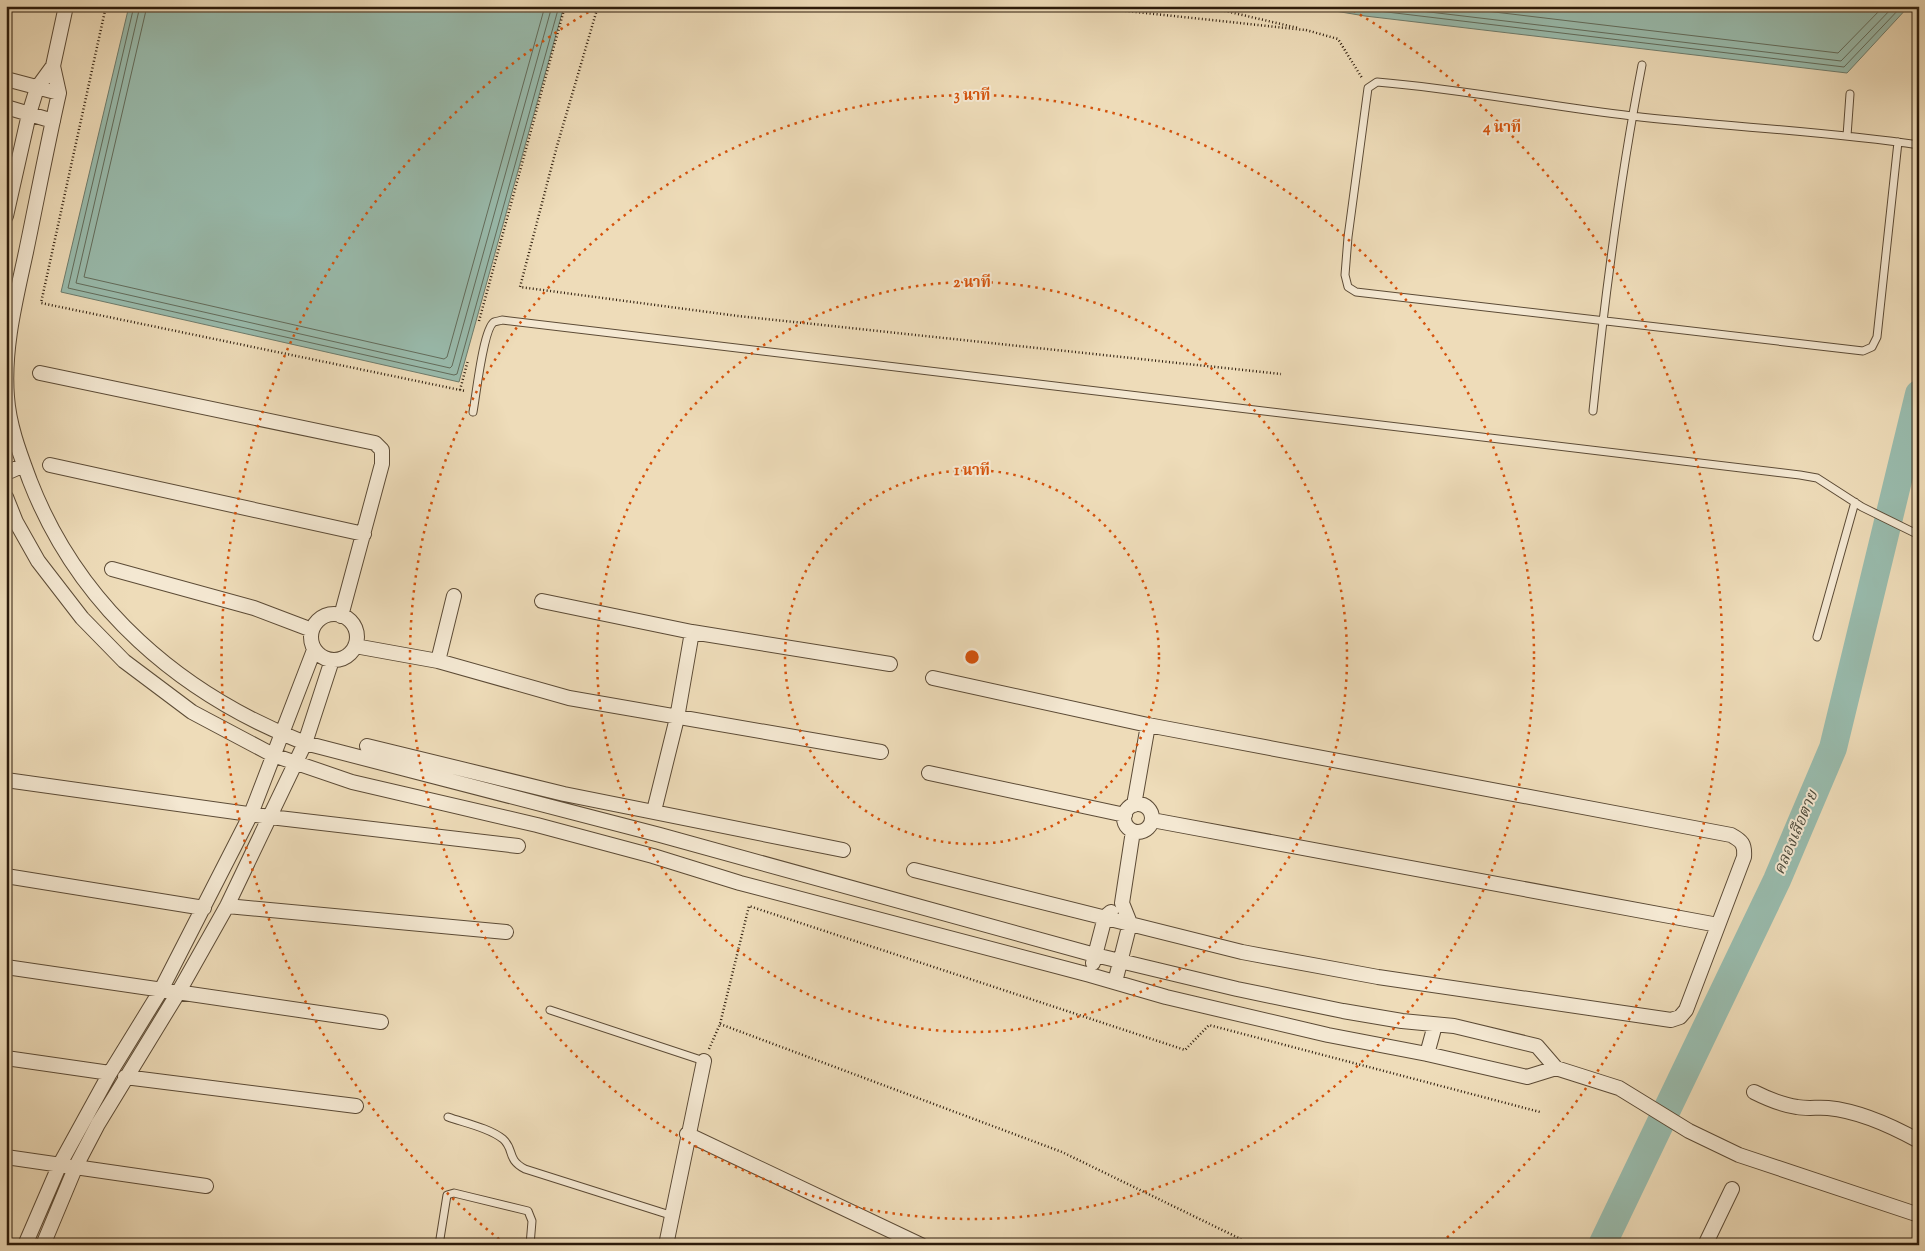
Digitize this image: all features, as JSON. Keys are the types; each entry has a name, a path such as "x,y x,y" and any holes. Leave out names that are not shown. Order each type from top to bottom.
{"street":[{"path":"6,216 29,114 37,88 53,66 66,6"},
{"path":"53,66 59,93 12,319 6,363 7,398 14,436 41,508 66,556 99,600 131,634 174,673 215,699 282,734 305,743 660,835 1095,955 1237,989 1343,1011 1435,1025 1454,1026 1537,1046 1556,1068 1619,1088 1690,1131 1739,1155 1919,1216"},
{"path":"6,79 59,93"},
{"path":"6,107 53,121"},
{"path":"40,373 375,443 382,450 382,464 341,616"},
{"path":"6,473 24,465"},
{"path":"50,465 364,534"},
{"path":"6,497 16,522 38,561 82,618 124,662 192,712 273,755 296,764 352,782 537,825 653,856 740,883 1090,975 1166,997 1328,1035 1427,1054 1527,1077 1556,1068"},
{"path":"112,569 254,608 312,630"},
{"path":"438,662 454,596"},
{"path":"82,618 99,600"},
{"path":"542,601 692,632 890,664"},
{"path":"341,616 353,625 356,631 355,646 346,657 332,660 319,655 314,650 310,637 312,630 324,617 341,616"},
{"path":"654,811 678,718 692,632"},
{"path":"355,646 438,662 569,698 880,752"},
{"path":"25,1245 60,1164 110,1073 161,990 251,814 314,650"},
{"path":"44,1245 76,1166 125,1078 178,994 226,906 270,817 305,743 332,660"},
{"path":"914,870 1242,952 1312,966 1662,1020 1680,1017 1686,1010 1744,857 1745,847 1741,841 1731,835 1148,725 933,678"},
{"path":"1148,725 1126,824 1133,831 1145,830 1152,820"},
{"path":"367,746 564,794 843,850"},
{"path":"930,774 1129,810 1141,804 1147,808 1152,820"},
{"path":"6,780 270,817 518,846"},
{"path":"1152,820 1718,925"},
{"path":"1115,982 1122,961 1130,923 1122,903 1133,831"},
{"path":"653,856 660,835"},
{"path":"6,876 204,908"},
{"path":"1090,975 1105,917 1122,903"},
{"path":"226,906 506,932"},
{"path":"6,967 178,994 381,1022"},
{"path":"1427,1054 1435,1025"},
{"path":"6,1058 110,1073"},
{"path":"666,1245 670,1215 687,1134 698,1096 704,1061"},
{"path":"125,1078 356,1106"},
{"path":"1754,1092 1781,1104 1799,1108 1829,1108 1854,1113 1897,1129 1919,1141"},
{"path":"687,1134 921,1245"},
{"path":"6,1157 206,1186"},
{"path":"1705,1245 1732,1190"}],"lane":[{"path":"1593,411 1602,322 1632,116 1642,65"},
{"path":"1898,142 1877,337 1872,347 1863,351 1356,292 1348,287 1345,275 1348,237 1368,88 1377,82 1632,116 1847,136 1898,142 1919,145"},
{"path":"1847,136 1850,94"},
{"path":"473,412 484,345 491,326 494,322 502,320 1800,475 1817,478 1862,507 1919,535"},
{"path":"1817,637 1855,502"},
{"path":"550,1010 704,1061"},
{"path":"448,1117 504,1140 512,1159 525,1170 670,1215"},
{"path":"439,1245 446,1195 454,1193 528,1211 532,1220 530,1245"}],"path":[{"path":"106,6 41,303 460,390 471,352"},
{"path":"478,323 565,6"},
{"path":"598,6 557,146 520,287 757,318 1281,374"},
{"path":"1080,6 1305,30"},
{"path":"1204,6 1338,39 1368,88"},
{"path":"704,1061 720,1024 749,906 1185,1050 1209,1025 1540,1112"},
{"path":"720,1024 1062,1152 1253,1245"}],"water":[{"path":"129,6 564,6 459,382 61,292"},
{"path":"1305,6 1909,6 1847,73 1365,16"}],"waterway":[{"name":"คลองเสือตาย","path":"1602,1245 1777,880 1833,748 1919,394"}]}
